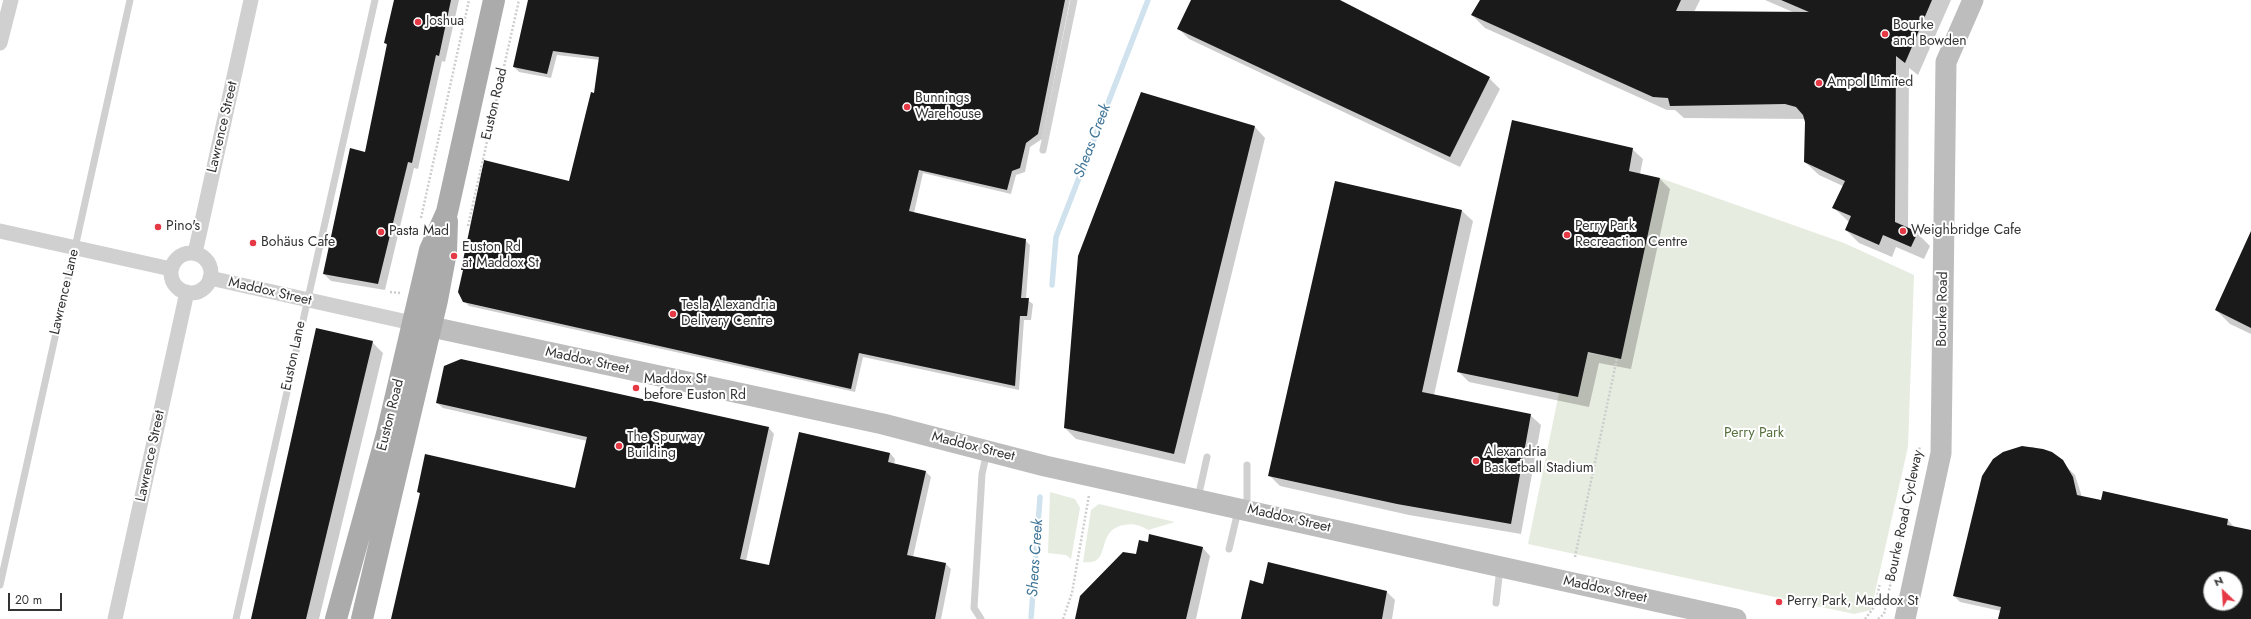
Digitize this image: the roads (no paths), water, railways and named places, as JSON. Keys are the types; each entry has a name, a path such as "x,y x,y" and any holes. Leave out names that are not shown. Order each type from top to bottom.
{"main road":[{"name":"Euston Road","path":"336,619 387,434 421,325 446,252 447,212 494,0"},
{"name":"Euston Road","path":"362,619 421,325"}],"street":[{"path":"0,43 11,0"},
{"name":"Lawrence Street","path":"195,253 251,0"},
{"name":"Bourke Road","path":"1905,619 1941,453 1946,62 1972,0"},
{"path":"0,231 171,269"},
{"path":"195,253 208,263 210,268 210,278 203,288 193,293 187,292 176,286 171,275 171,269 177,258 182,255 195,253"},
{"name":"Maddox Street","path":"210,278 883,424 1092,476 1198,498 1500,568 1736,619"},
{"name":"Lawrence Street","path":"115,619 187,292"}],"lane":[{"name":"Lawrence Lane","path":"0,585 130,0"},
{"name":"Euston Lane","path":"236,619 306,300 375,0"},
{"path":"1043,150 1074,0"},
{"path":"981,619 974,608 982,474 987,450"},
{"path":"1198,498 1206,457"},
{"path":"1229,550 1243,508 1247,465"},
{"path":"1496,603 1500,568"}],"waterway":[{"name":"Sheas Creek","path":"1052,285 1056,237 1148,0"},
{"name":"Sheas Creek","path":"1031,619 1040,497"}],"place":[{"name":"Joshua","path":"418,22"},
{"name":"Bourke and Bowden","path":"1885,34"},
{"name":"Ampol Limited","path":"1819,83"},
{"name":"Bunnings Warehouse","path":"907,107"},
{"name":"Pino's","path":"158,227"},
{"name":"Weighbridge Cafe","path":"1903,231"},
{"name":"Pasta Mad","path":"381,232"},
{"name":"Perry Park Recreaction Centre","path":"1567,235"},
{"name":"Bohäus Cafe","path":"253,243"},
{"name":"Euston Rd at Maddox St","path":"454,256"},
{"name":"Tesla Alexandria Delivery Centre","path":"673,314"},
{"name":"Maddox St before Euston Rd","path":"636,388"},
{"name":"The Spurway Building","path":"619,446"},
{"name":"Alexandria Basketball Stadium","path":"1476,461"},
{"name":"Perry Park, Maddox St","path":"1779,602"}],"park label":[{"name":"Perry Park","path":"1754,434"}]}
